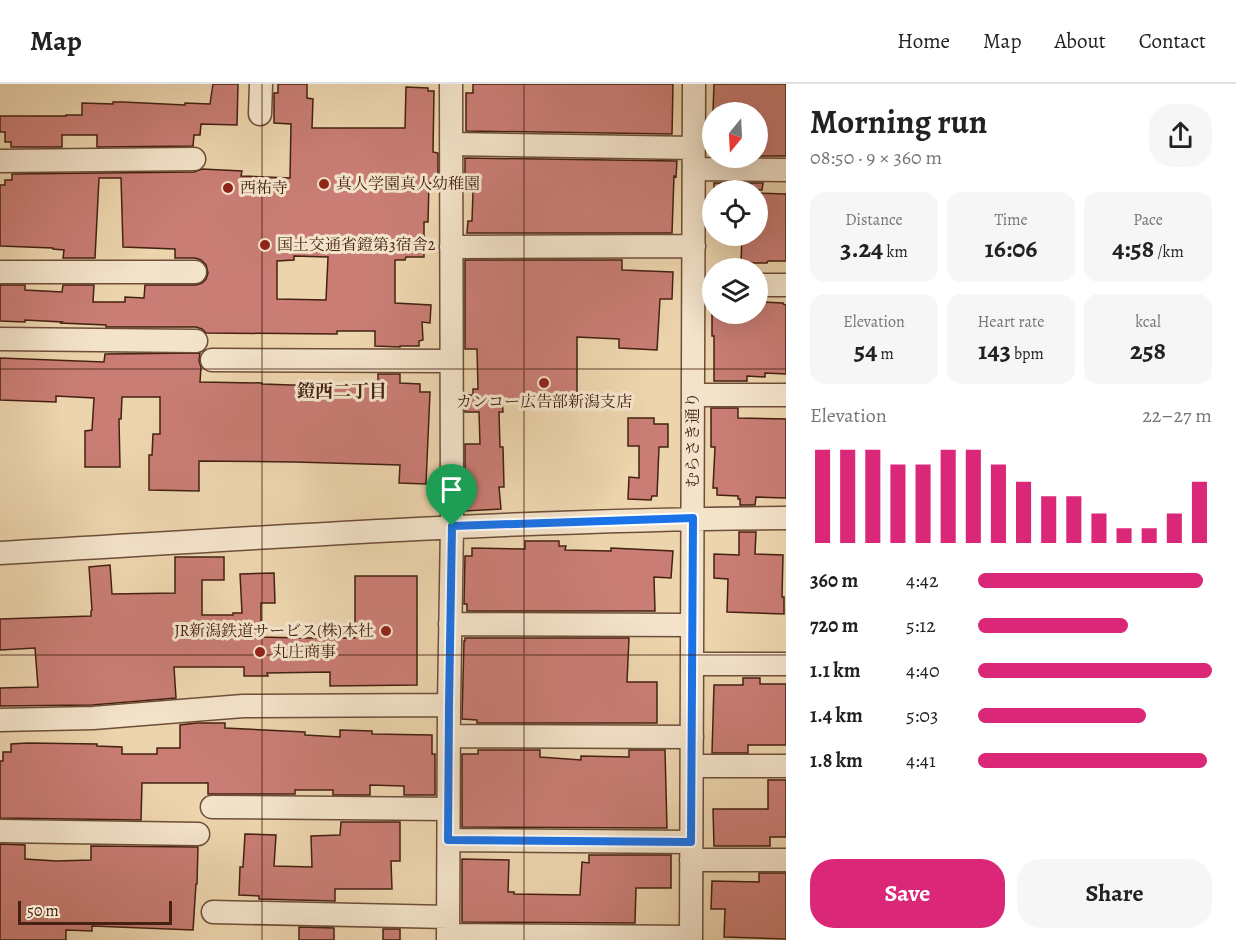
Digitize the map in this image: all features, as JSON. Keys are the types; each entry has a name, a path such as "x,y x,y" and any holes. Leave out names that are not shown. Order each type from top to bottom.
{"street":[{"path":"260,114 261,84"},
{"path":"448,931 452,526 451,84"},
{"name":"むらさき通り","path":"694,84 694,246 702,280"},
{"path":"451,144 694,158 786,170"},
{"path":"0,161 194,159"},
{"path":"451,247 694,246"},
{"path":"0,273 195,272"},
{"path":"768,285 786,285"},
{"name":"むらさき通り","path":"691,939 693,395 702,295"},
{"path":"0,339 196,341"},
{"path":"212,360 451,361"},
{"path":"693,395 786,395"},
{"path":"0,553 452,526 693,518 786,518"},
{"path":"450,624 692,625"},
{"path":"692,664 786,664"},
{"path":"0,720 93,718 243,706 449,705"},
{"path":"449,736 692,737"},
{"path":"692,766 786,766"},
{"path":"213,807 448,809"},
{"path":"0,831 198,834"},
{"path":"448,840 691,851 786,860"},
{"path":"213,912 448,931 691,939"}],"building":[{"path":"213,84 238,84 237,125 201,124 200,135 194,135 193,146 97,147 97,135 62,135 62,147 11,147 11,142 5,142 5,132 0,132 0,116 82,115 82,103 210,104"},
{"path":"278,84 307,84 307,98 313,99 312,128 405,128 406,87 428,88 428,91 434,91 433,152 438,153 438,184 429,183 428,222 424,222 424,257 406,257 405,260 395,260 395,303 431,305 430,323 422,322 423,340 419,341 419,346 375,346 375,331 337,331 337,334 206,333 196,327 106,327 106,325 62,322 0,321 0,285 25,285 25,290 62,292 63,285 94,285 93,302 125,302 125,297 144,298 145,285 196,285 206,279 208,273 206,265 201,260 175,258 175,249 123,247 121,178 99,178 95,258 63,258 64,250 53,248 0,246 0,185 5,185 5,180 12,180 12,174 194,172 202,169 242,171 241,176 290,178 291,124 274,123 274,93 278,93","holes":["294,256 328,257 326,300 277,299 277,261 294,260"]},
{"path":"473,84 673,84 672,134 466,131 466,93 473,93"},
{"path":"714,84 786,84 786,156 768,156 768,102 713,102"},
{"path":"465,158 677,161 676,177 674,176 672,233 467,233 468,221 472,221 473,191 465,189"},
{"path":"768,193 786,194 786,261 741,258 742,246 768,246"},
{"path":"465,260 622,260 622,270 673,272 672,299 660,299 657,350 619,348 619,339 577,337 577,399 502,399 503,412 499,412 504,487 499,487 501,509 465,511 465,444 480,444 479,412 465,412 465,395 473,395 473,389 478,389 477,349 465,349"},
{"path":"768,302 783,303 786,305 786,374 765,373 765,377 747,376 747,381 714,381 714,336 712,336 712,324 768,324"},
{"path":"200,353 200,382 321,386 321,384 378,384 378,374 400,374 400,383 420,384 420,392 430,392 426,484 399,483 400,465 199,461 199,491 149,490 149,455 152,455 153,434 160,434 160,397 122,397 121,419 119,419 120,467 85,467 85,431 92,430 94,398 56,396 56,402 0,400 0,358 104,362 105,354"},
{"path":"711,408 738,408 738,418 786,419 786,498 756,497 755,505 740,505 738,496 717,495 717,488 713,488 715,447 711,447"},
{"path":"628,418 654,418 654,424 668,424 668,447 659,447 657,496 652,496 651,500 628,499 629,477 639,478 639,446 628,446"},
{"path":"739,532 756,532 755,554 783,555 784,614 727,612 728,579 714,578 714,554 739,555"},
{"path":"525,541 559,541 559,546 566,546 565,550 611,551 611,548 673,551 671,578 654,577 655,611 467,611 467,604 464,604 465,556 472,556 472,548 525,549"},
{"path":"175,557 224,557 224,580 202,580 202,615 242,613 240,574 274,573 275,603 261,603 261,637 355,638 355,576 417,576 417,685 330,686 330,672 267,673 268,676 244,676 244,667 174,667 176,698 92,705 0,706 0,688 38,687 35,648 0,650 0,619 91,616 89,567 110,565 112,594 175,593"},
{"path":"465,638 629,638 627,682 657,682 657,723 477,723 477,720 462,719"},
{"path":"743,678 760,678 760,684 786,684 786,745 748,745 748,753 712,753 714,685 743,685"},
{"path":"225,723 225,728 305,732 305,735 340,737 340,730 372,731 372,734 432,735 432,754 435,754 435,795 404,795 404,786 370,785 370,795 333,795 333,790 295,790 295,794 208,794 208,783 142,783 141,820 0,818 0,761 3,761 3,752 11,752 11,744 97,744 97,746 122,747 122,754 157,754 157,748 180,748 180,725"},
{"path":"478,750 540,750 540,757 581,760 581,756 629,757 629,750 665,750 667,828 462,827 462,754 478,754"},
{"path":"768,780 786,780 786,837 770,837 770,846 714,846 713,809 768,809"},
{"path":"341,822 400,822 400,861 391,861 392,889 335,889 335,901 259,899 259,896 239,895 245,834 276,835 274,866 312,867 311,836 340,835"},
{"path":"0,844 25,845 25,859 56,861 91,860 91,846 198,847 193,930 92,926 92,931 66,930 66,940 0,940"},
{"path":"589,855 671,855 671,888 636,888 635,923 462,922 462,859 509,860 508,892 514,892 514,894 580,895 582,862 589,863"},
{"path":"759,873 786,873 786,939 724,937 725,909 711,909 712,881 759,882"},
{"path":"299,927 334,928 334,940 299,940"},
{"path":"383,929 400,929 400,940 383,940"}],"place":[{"name":"真人学園真人幼稚園","path":"324,184"},
{"name":"西祐寺","path":"228,188"},
{"name":"国土交通省鐙第3宿舎2","path":"265,245"},
{"name":"カンコー広告部新潟支店","path":"544,383"},
{"name":"JR新潟鉄道サービス(株)本社","path":"386,631"},
{"name":"丸庄商事","path":"260,652"}],"district":[{"name":"鐙西二丁目","path":"342,391"}],"route":[{"path":"693,518 691,842 448,840 452,526 693,518"}]}
